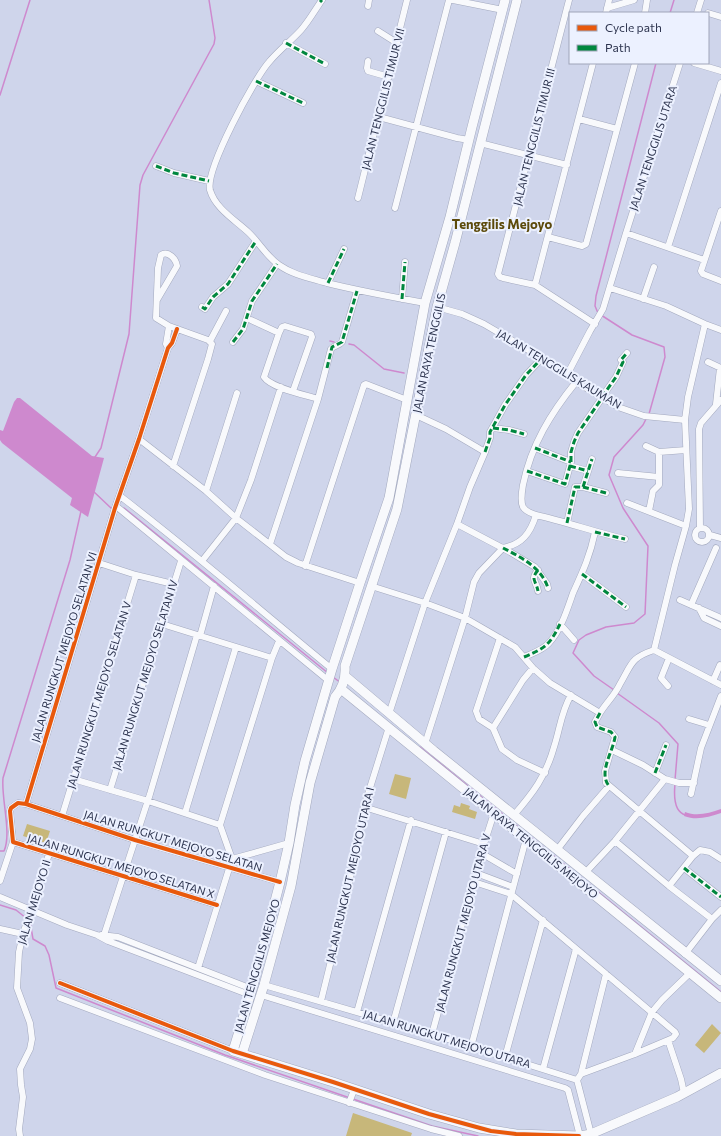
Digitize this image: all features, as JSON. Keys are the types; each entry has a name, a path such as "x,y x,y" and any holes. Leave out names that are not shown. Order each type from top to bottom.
{"main road":[{"name":"JALAN RAYA TENGGILIS","path":"330,675 389,498 425,303 450,217 486,70 505,0"},
{"name":"JALAN RAYA TENGGILIS","path":"344,683 345,666 398,502 437,306 461,221 517,0"},
{"path":"486,70 492,74 498,74"},
{"path":"450,217 461,221"},
{"path":"375,538 386,542"},
{"path":"344,632 354,636"},
{"name":"JALAN TENGGILIS MEJOYO","path":"234,1047 269,927 289,843 295,805 305,761 330,675"},
{"name":"JALAN TENGGILIS MEJOYO","path":"243,1050 264,985 291,886 301,825 315,764 334,697 344,683"},
{"name":"JALAN RAYA TENGGILIS MEJOYO","path":"344,683 389,714 425,744 432,756 494,813 526,839 561,861 585,873 685,954 720,977"},
{"name":"JALAN RAYA TENGGILIS MEJOYO","path":"344,683 389,728 432,756 514,815 557,850 561,861 721,998"},
{"path":"305,761 315,764"},
{"path":"269,927 279,929"},
{"path":"234,1047 353,1091 490,1133 580,1136 590,1134 684,1093 721,1073"}],"street":[{"name":"JALAN TENGGILIS TIMUR VII","path":"358,198 408,0"},
{"path":"395,208 448,0"},
{"path":"453,0 503,10"},
{"name":"JALAN TENGGILIS TIMUR III","path":"535,285 503,278 498,274 569,0"},
{"path":"607,11 609,0"},
{"path":"607,11 634,0"},
{"path":"645,12 647,0"},
{"path":"697,11 701,0"},
{"path":"320,1 301,30 286,43 269,62 256,81 224,142 210,181 210,190 218,205 256,241 277,264 287,270 357,291 425,303"},
{"path":"709,13 721,17"},
{"path":"378,31 397,43"},
{"path":"286,43 325,64"},
{"path":"368,61 368,71 389,77"},
{"path":"593,64 535,285 595,324"},
{"path":"548,238 582,246 586,244 635,64"},
{"name":"JALAN TENGGILIS UTARA","path":"568,375 601,314 680,64"},
{"path":"697,64 721,71"},
{"path":"256,81 303,103"},
{"path":"668,247 721,83"},
{"path":"379,117 469,140"},
{"path":"578,118 617,129"},
{"path":"480,143 566,165"},
{"path":"156,166 174,173 210,181"},
{"path":"721,211 702,269 703,274 721,281"},
{"path":"626,233 704,260"},
{"path":"202,307 205,309 213,297 228,285 256,241"},
{"path":"328,283 344,249"},
{"path":"157,300 177,266 175,259 169,254 162,254 158,268 156,318 169,326 210,341"},
{"path":"402,299 405,262"},
{"path":"233,342 243,329 252,301 277,264"},
{"path":"643,299 654,267"},
{"path":"610,288 682,313 721,330"},
{"path":"270,544 318,399 332,347 342,342 357,291"},
{"name":"JALAN TENGGILIS KAUMAN","path":"437,306 462,314 484,324 542,358 576,382 618,407 644,416 685,420"},
{"path":"173,466 203,377 212,345 210,341 226,311"},
{"path":"252,320 279,333"},
{"path":"654,650 689,509 685,420 688,397 705,324"},
{"path":"169,326 166,344 168,348 172,344 177,329"},
{"path":"293,391 312,337 311,334 285,326 282,327 279,333 264,376 268,381 281,387 293,391 318,399"},
{"name":"JALAN RUNGKUT MEJOYO SELATAN VI","path":"26,804 116,506 168,348"},
{"path":"527,471 564,484 571,464 572,447 578,433 616,378 623,362 621,360 627,353"},
{"path":"389,714 425,603 485,452 490,438 490,433 505,405 526,375 542,358"},
{"path":"700,528 699,429 701,423 719,402 721,368 708,362"},
{"path":"576,382 548,420 535,448 527,471 522,503 526,511 536,515 624,539"},
{"path":"305,566 364,385 407,400"},
{"path":"202,561 236,518 251,480 281,387"},
{"path":"206,491 237,393"},
{"path":"416,415 446,429 485,452"},
{"path":"493,428 524,434"},
{"path":"139,439 206,491 236,518 286,557 305,566 360,583"},
{"path":"646,446 659,452 686,450"},
{"path":"535,448 588,472"},
{"path":"648,511 653,491 659,485 659,452"},
{"path":"583,487 592,459"},
{"path":"618,473 659,477"},
{"path":"567,523 575,488 583,487 606,493"},
{"path":"120,496 202,561 220,586 279,641 330,675"},
{"path":"627,502 686,526"},
{"path":"116,506 181,561 220,586 256,605 330,675"},
{"path":"425,744 465,618 474,582 486,565 503,548 513,546 522,540 529,532 536,515"},
{"path":"457,524 503,548 538,570 548,588"},
{"path":"691,605 718,549 708,538 708,530 700,528 695,532 696,539 700,543 708,538 721,538"},
{"path":"524,657 542,649 548,644 560,624 592,549 595,532"},
{"name":"JALAN RUNGKUT MEJOYO SELATAN IV","path":"110,790 181,561"},
{"path":"99,563 136,575 173,584"},
{"path":"538,570 533,579 538,591"},
{"path":"582,574 626,607"},
{"name":"JALAN RUNGKUT MEJOYO SELATAN V","path":"62,816 136,575"},
{"path":"102,936 148,801 198,635 220,586"},
{"path":"371,586 425,603 465,618 515,647 533,668 550,683 600,713"},
{"path":"680,600 721,618"},
{"path":"699,608 704,618 721,626"},
{"path":"162,624 272,658"},
{"path":"560,624 574,640"},
{"path":"500,638 476,711 479,719 493,728 502,749 517,760 545,773"},
{"path":"198,968 232,859 220,825 272,658 279,641"},
{"path":"185,813 236,647"},
{"path":"693,856 606,783 605,771 615,738 613,733 600,728 596,724 596,720 620,684 626,670 634,660 643,653 654,650 721,685"},
{"path":"668,686 661,678 669,658"},
{"path":"713,681 720,665"},
{"path":"493,728 523,680 533,668"},
{"path":"514,815 534,793 545,773 554,748 562,715 571,695"},
{"path":"691,794 701,748 721,696"},
{"path":"689,719 709,725"},
{"name":"JALAN RUNGKUT MEJOYO UTARA I","path":"320,1001 345,904 364,807 389,728"},
{"path":"656,773 666,745"},
{"path":"612,750 643,765 668,780 680,783 694,783"},
{"path":"73,779 148,801 220,825"},
{"path":"585,873 668,780"},
{"path":"557,850 583,816 609,786"},
{"name":"JALAN RUNGKUT MEJOYO SELATAN X","path":"26,804 18,803 11,808 12,842 217,905"},
{"path":"26,804 62,816"},
{"path":"364,807 411,820 484,844"},
{"name":"JALAN RUNGKUT MEJOYO UTARA V","path":"432,1034 481,853 494,813"},
{"name":"JALAN RUNGKUT MEJOYO SELATAN","path":"62,816 135,840 280,882"},
{"path":"357,1012 411,820"},
{"path":"393,1023 446,832"},
{"path":"471,1047 526,839"},
{"path":"615,841 669,886 712,919"},
{"path":"0,881 12,842"},
{"path":"232,859 289,843"},
{"path":"669,886 693,856 700,850 710,852 721,859"},
{"path":"481,853 517,874"},
{"name":"JALAN MEJOYO II","path":"20,1136 19,1129 23,1097 20,1069 30,1049 32,1039 30,1023 17,988 18,952 49,854"},
{"path":"684,868 721,897"},
{"path":"476,873 513,887"},
{"path":"474,882 511,894 652,1012 676,1034 670,1039 579,1077"},
{"path":"0,897 67,925 102,936 251,992"},
{"path":"685,954 712,919 721,910"},
{"path":"505,1057 543,920"},
{"path":"0,929 23,934"},
{"path":"102,936 118,938 198,968 251,992"},
{"path":"543,1069 576,949"},
{"path":"635,1054 652,1012 662,1000 690,973"},
{"path":"590,1134 579,1077 606,974"},
{"path":"60,983 123,1009 234,1047"},
{"name":"JALAN RUNGKUT MEJOYO UTARA","path":"264,985 432,1034 543,1069 579,1077"},
{"name":"JALAN RUNGKUT MEJOYO UTARA","path":"261,995 565,1088 568,1090 580,1136"},
{"path":"304,1008 307,997"},
{"path":"60,998 229,1063 431,1129 459,1136"},
{"path":"120,1020 123,1009"},
{"path":"408,1039 411,1028"},
{"path":"670,1039 684,1093"},
{"path":"350,1102 353,1091"},
{"path":"574,1113 585,1111"}],"shaded area":[{"path":"17,398 20,398 92,456 104,458 88,517 70,505 72,498 0,440 0,430 3,431"},
{"path":"395,774 411,778 406,799 389,794"},
{"path":"461,803 470,806 469,809 477,812 475,819 452,812 454,805 460,807"},
{"path":"721,809 721,813 707,817 693,818 684,816 685,812 698,814"},
{"path":"27,824 50,831 46,843 23,836"},
{"path":"712,1024 721,1033 704,1053 695,1045"},
{"path":"353,1113 412,1133 411,1136 346,1136"}],"waterway":[{"path":"0,95 30,0"},
{"path":"95,457 101,448 129,334 140,185 143,175 214,44 215,38 209,0"},
{"path":"670,12 674,0"},
{"path":"598,313 595,306 596,296 656,64"},
{"path":"601,315 632,335 664,347 665,357 649,414"},
{"path":"330,341 334,342"},
{"path":"349,344 354,345 384,369 404,373"},
{"path":"614,690 594,676 573,653 579,640 586,635 606,627 634,623 645,614 648,546 623,508 609,475 614,457 643,425 647,417"},
{"path":"93,491 112,509"},
{"path":"124,508 328,673"},
{"path":"0,851 4,851 7,835 3,796 3,778 70,560 81,511"},
{"path":"333,677 341,683"},
{"path":"617,693 659,723 678,744 675,780"},
{"path":"420,747 721,992"},
{"path":"675,784 675,802 679,810 686,815"},
{"path":"0,905 16,910 26,918"},
{"path":"30,922 33,939 45,946 49,955 56,988 225,1055 350,1098"},
{"path":"353,1099 432,1126 478,1136"}],"marked path":[{"path":"286,43 325,64"},
{"path":"256,81 303,103"},
{"path":"156,166 174,173 209,181"},
{"path":"202,307 205,309 213,297 228,284 256,241"},
{"path":"328,283 344,249"},
{"path":"402,299 405,262"},
{"path":"233,342 243,329 252,301 277,264"},
{"path":"327,368 332,347 342,342 357,291"},
{"path":"602,397 616,377 623,362 621,360 627,353"},
{"path":"485,452 490,438 490,432 505,405 526,375 542,358"},
{"path":"527,471 565,484 571,462 571,452 574,442 578,433 602,398"},
{"path":"493,428 524,434"},
{"path":"535,448 571,462"},
{"path":"567,523 575,487 583,487 592,459"},
{"path":"570,466 588,471"},
{"path":"583,487 606,493"},
{"path":"595,532 625,539"},
{"path":"503,548 524,559 536,569 545,581 548,588"},
{"path":"538,570 534,576 538,591"},
{"path":"582,574 626,607"},
{"path":"524,657 538,651 546,645 560,624"},
{"path":"600,713 595,722 597,727 611,732 615,737 607,762 605,775 609,786"},
{"path":"655,773 666,745"},
{"path":"684,868 721,897"}],"cycle path":[{"path":"26,804 115,508 168,348 172,343 177,329"},
{"path":"217,905 13,842 11,808 18,803 26,804 135,840 280,882"},
{"path":"60,983 233,1051 429,1114 491,1131 516,1134 579,1136"}],"district":[{"name":"Tenggilis Mejoyo","path":"502,224"}]}
